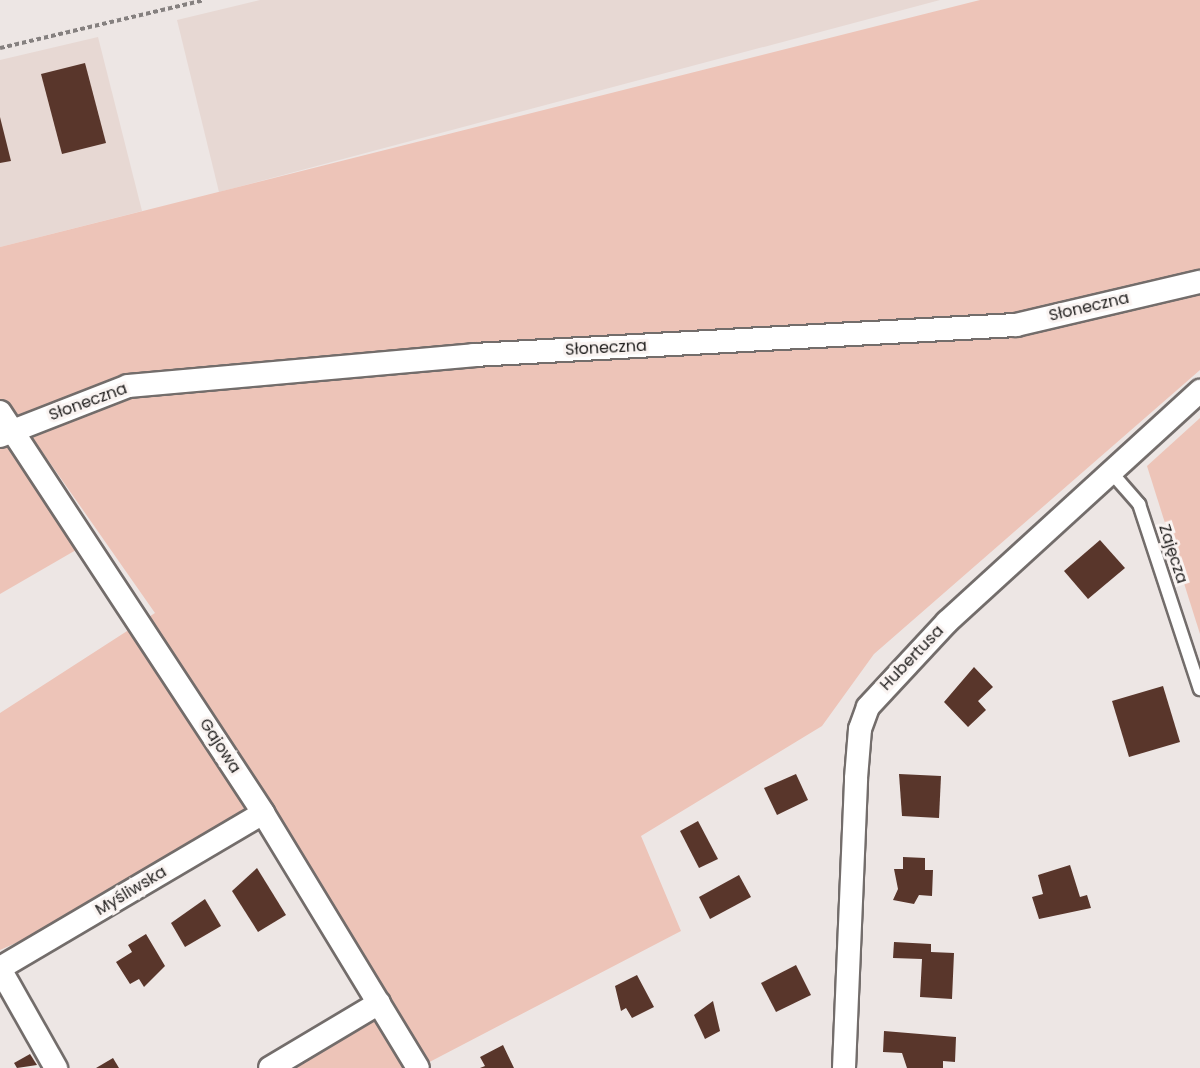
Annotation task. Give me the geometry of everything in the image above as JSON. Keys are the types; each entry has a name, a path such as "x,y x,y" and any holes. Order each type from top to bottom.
{"street":[{"name":"Słoneczna","path":"8,432 128,386 474,355 1016,325 1200,282"},
{"name":"Hubertusa","path":"844,1068 856,778 860,729 868,707 900,667 1200,391"},
{"path":"0,412 8,432"},
{"name":"Gajowa","path":"8,432 263,813 418,1068"},
{"name":"Myśliwska","path":"0,968 263,813"},
{"path":"0,968 56,1068"},
{"path":"270,1068 378,1003"}],"lane":[{"name":"Zajęcza","path":"1111,472 1139,504 1200,689"}],"path":[{"path":"0,48 204,0"}],"shaded area":[{"path":"260,0 940,0 219,192 177,20"},
{"path":"980,0 1200,0 1200,370 874,654 822,726 641,836 681,931 418,1068 270,1068 378,1003 266,805 120,897 0,950 0,713 155,613 13,410 0,415 0,247"},
{"path":"98,37 142,211 0,247 0,60"},
{"path":"1200,418 1200,634 1147,466"},
{"path":"7,442 75,541 76,550 0,594 0,444"}],"building":[{"path":"85,63 106,143 62,154 41,74"},
{"path":"0,117 11,161 0,163"},
{"path":"1100,540 1125,568 1088,599 1064,571"},
{"path":"974,667 993,687 978,701 986,710 968,727 944,702"},
{"path":"1163,686 1180,742 1129,757 1112,701"},
{"path":"796,774 808,800 777,815 764,788"},
{"path":"899,774 941,776 939,818 902,816"},
{"path":"698,821 718,859 699,868 680,831"},
{"path":"903,857 925,858 925,870 933,870 932,896 919,895 914,904 893,900 898,889 894,869 903,869"},
{"path":"1070,865 1080,897 1087,895 1091,908 1039,919 1032,897 1043,894 1038,875"},
{"path":"257,868 286,915 258,932 232,891"},
{"path":"739,875 751,897 710,919 699,897"},
{"path":"205,899 221,926 185,947 171,923"},
{"path":"146,934 165,966 144,987 139,979 130,984 116,962 132,952 128,945"},
{"path":"894,942 931,944 931,952 954,953 952,999 920,997 922,959 893,958"},
{"path":"796,965 811,995 776,1012 761,983"},
{"path":"637,975 654,1007 632,1018 626,1008 621,1011 615,986"},
{"path":"713,1001 720,1031 705,1039 694,1015"},
{"path":"884,1031 956,1037 955,1062 943,1061 943,1068 907,1068 902,1053 883,1052"},
{"path":"503,1045 514,1068 480,1068 485,1066 480,1057"},
{"path":"30,1054 37,1065 17,1068 14,1063"},
{"path":"113,1058 119,1068 96,1068"}]}
